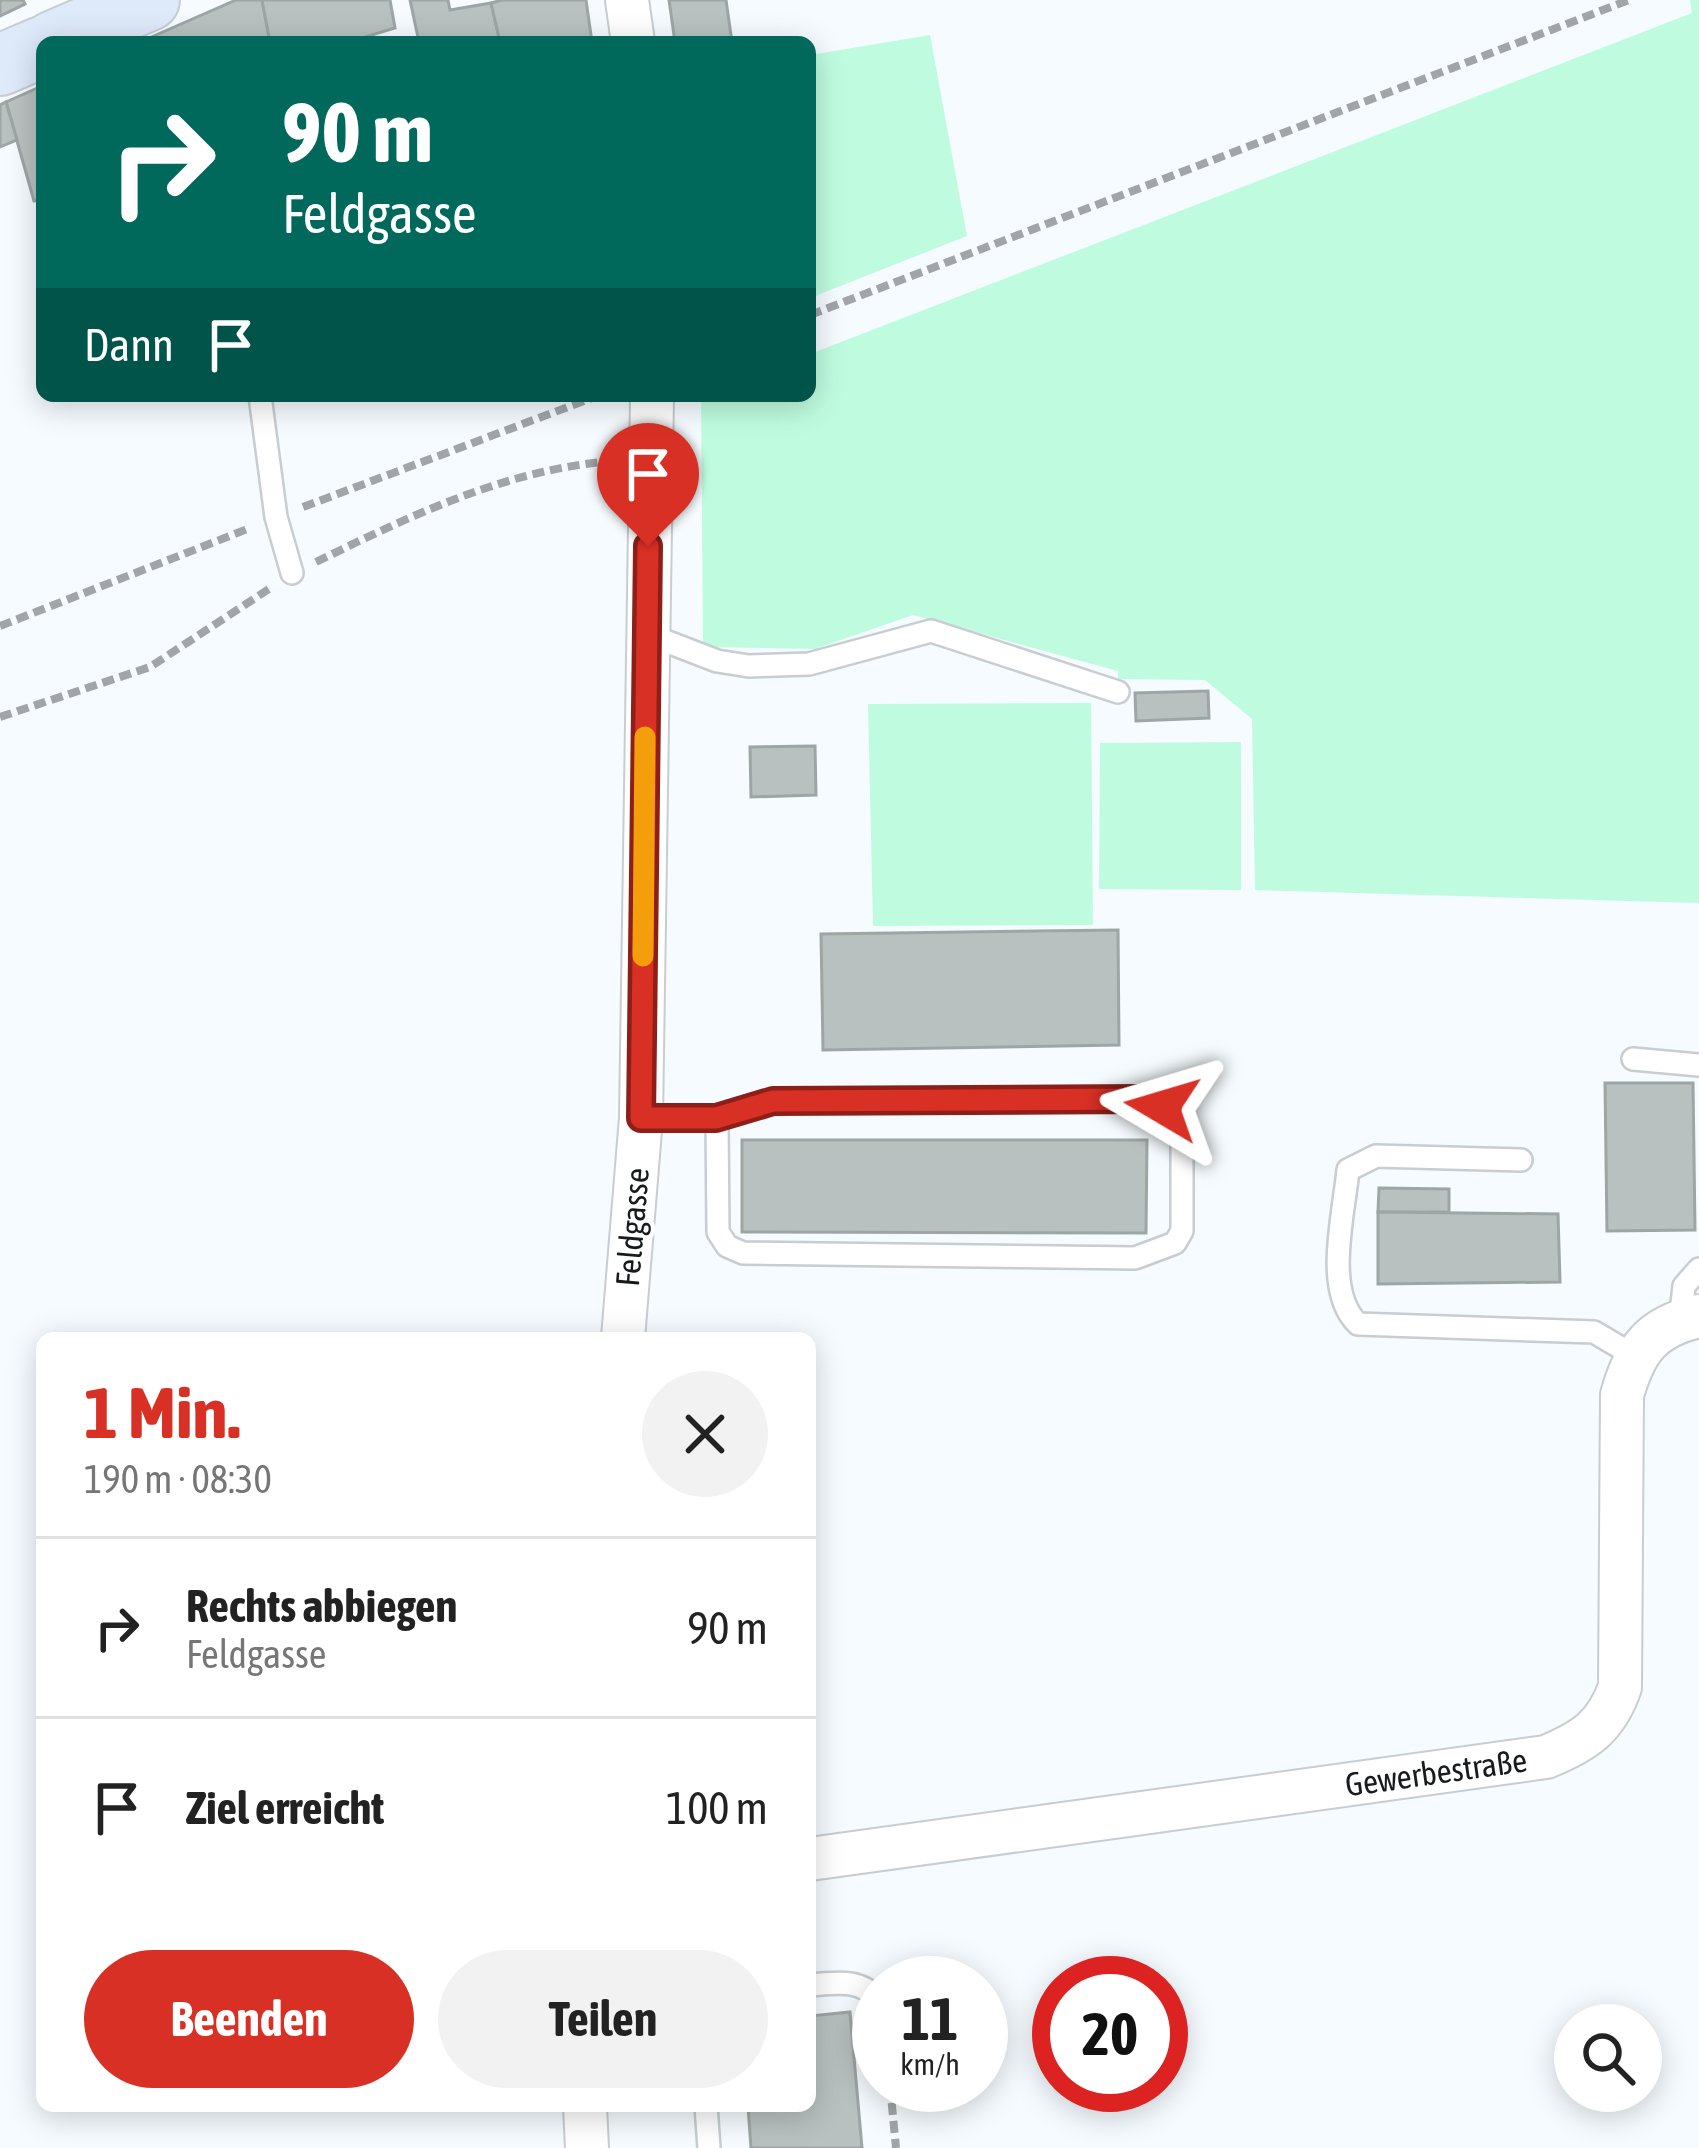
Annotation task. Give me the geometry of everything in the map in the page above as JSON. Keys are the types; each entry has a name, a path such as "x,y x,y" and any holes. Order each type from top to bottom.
{"main road":[{"path":"66,36 149,0"},
{"path":"0,65 36,49"}],"street":[{"path":"627,0 632,36"},
{"name":"Feldgasse","path":"623,1332 641,1118 652,402"},
{"path":"1634,1355 1659,1328 1690,1318"},
{"name":"Gewerbestraße","path":"816,1858 1546,1757 1582,1742 1610,1716 1620,1687 1622,1395 1634,1355"},
{"path":"585,2112 587,2148"}],"lane":[{"path":"261,402 276,518 292,573"},
{"path":"646,634 717,661 749,666 809,664 931,631 1118,692"},
{"path":"1633,1059 1699,1065"},
{"path":"641,1118 716,1118 773,1101 1144,1099 1175,1119 1182,1141 1182,1231 1158,1252 1135,1258 743,1253 727,1246 718,1232 716,1118"},
{"path":"1521,1160 1376,1156 1357,1161 1348,1170 1340,1279 1350,1317 1358,1324 1594,1332 1634,1355"},
{"path":"1690,1318 1684,1286 1699,1269"},
{"path":"816,1984 852,1984"},
{"path":"707,2112 710,2148"}],"path":[{"path":"816,313 1629,0"},
{"path":"0,626 581,402"},
{"path":"893,2112 896,2148"}],"green space":[{"path":"1690,0 1699,0 1699,903 1255,890 1252,719 1205,680 1118,679 1118,671 913,615 815,649 703,647 701,402 816,402 816,352 1692,13"},
{"path":"930,35 967,236 816,296 816,54"},
{"path":"1091,703 1093,925 873,926 868,704"},
{"path":"1241,742 1241,890 1099,889 1100,743"}],"building":[{"path":"0,0 23,0 25,4 0,16"},
{"path":"236,0 262,0 269,36 154,36"},
{"path":"262,0 390,0 395,28 369,36 269,36"},
{"path":"410,0 448,0 450,10 491,3 499,36 418,36"},
{"path":"586,0 591,36 499,36 491,3"},
{"path":"669,0 726,0 731,36 674,36"},
{"path":"36,89 36,200 34,201 6,102"},
{"path":"6,102 17,140 0,147 0,105"},
{"path":"1208,691 1209,718 1136,721 1135,693"},
{"path":"815,746 816,795 751,797 750,747"},
{"path":"1118,930 1119,1045 823,1050 821,934"},
{"path":"1605,1083 1693,1083 1695,1230 1607,1231"},
{"path":"742,1140 1147,1140 1146,1233 742,1232"},
{"path":"1379,1188 1449,1189 1449,1212 1378,1212"},
{"path":"1378,1212 1558,1214 1560,1282 1378,1284"},
{"path":"850,2012 852,2112 859,2112 862,2148 751,2148 748,2112 816,2112 816,2015"}],"slow traffic":[{"path":"643,956 645,737"}],"route":[{"path":"648,546 641,1118 716,1118 773,1101 1144,1099 1162,1107"}]}
